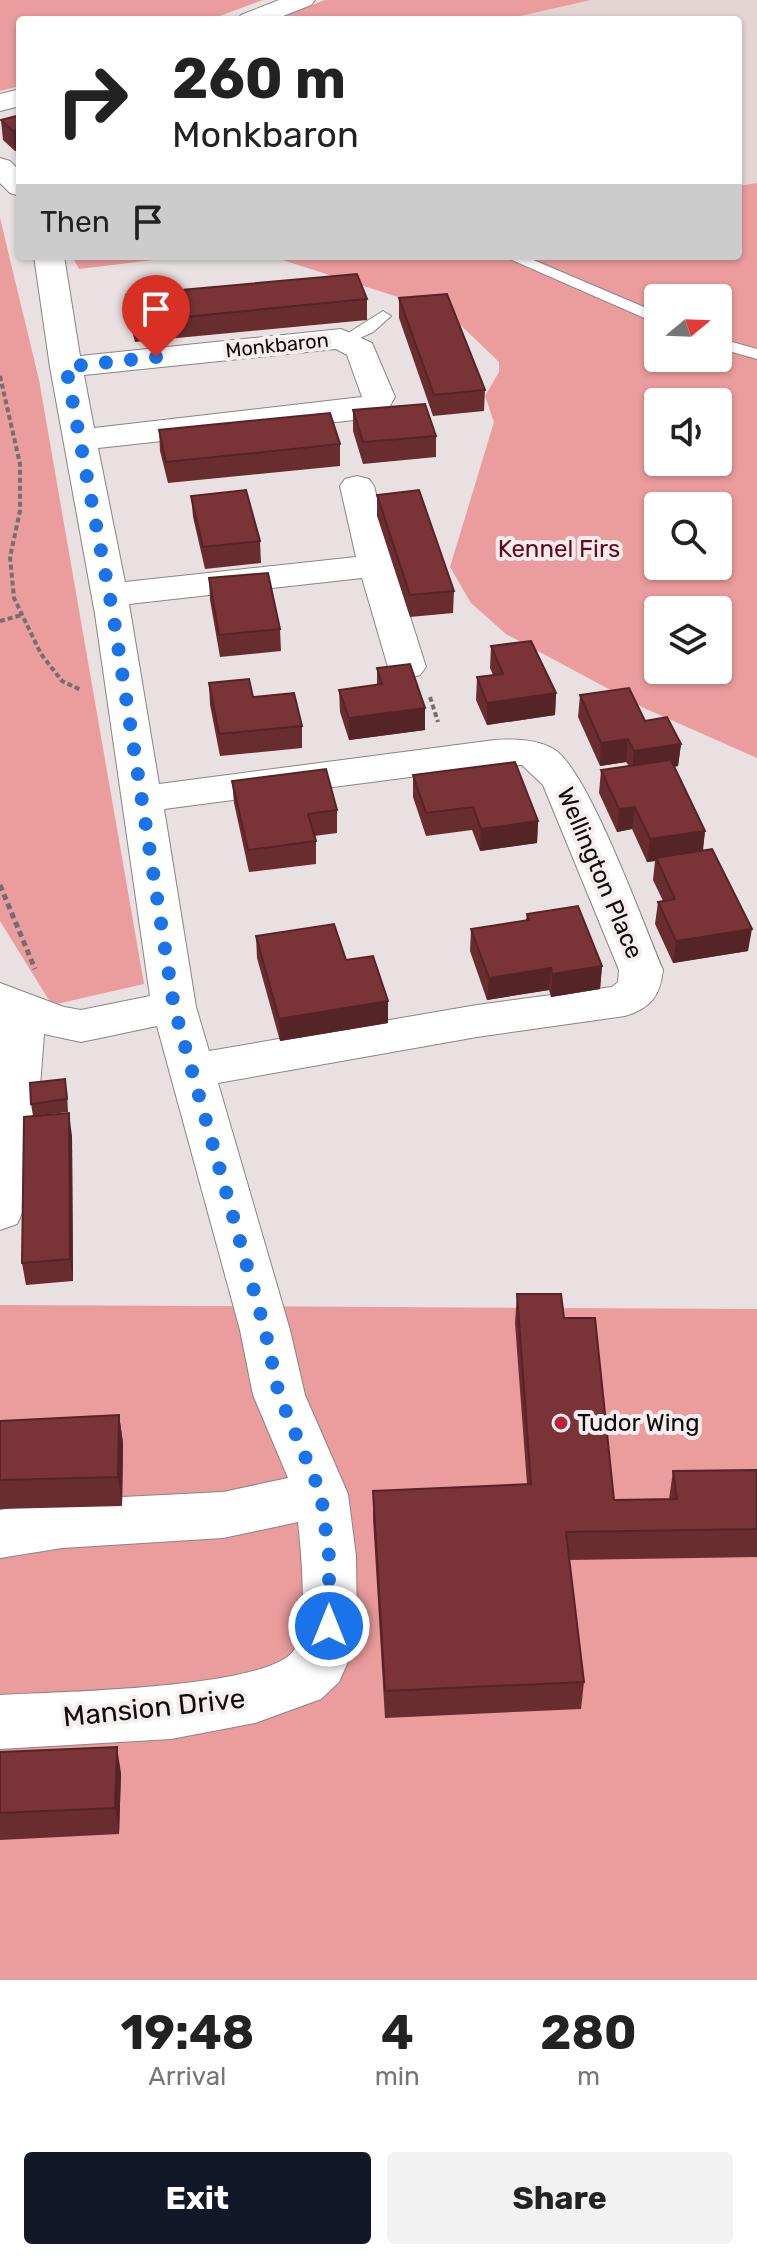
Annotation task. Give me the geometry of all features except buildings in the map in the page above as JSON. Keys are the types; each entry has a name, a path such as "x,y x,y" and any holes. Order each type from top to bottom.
{"street":[{"path":"260,16 302,0"},
{"path":"0,167 16,183"},
{"name":"Mansion Drive","path":"0,1722 171,1712 255,1697 301,1681 319,1664 329,1626 329,1556 321,1494 279,1395 265,1330 174,1007 110,595 66,367 50,260"},
{"name":"Monkbaron","path":"66,367 345,340 361,350 382,407 81,440"},
{"path":"357,486 376,566 407,667"},
{"path":"110,595 376,566"},
{"name":"Wellington Place","path":"142,799 523,751 535,754 552,767 563,784 639,963 639,989 625,1000 477,1021 191,1071"},
{"path":"0,1211 8,1192 27,1010 81,1026 174,1007"},
{"path":"0,1534 62,1524 223,1515 321,1494"}],"lane":[{"path":"520,260 644,313"},
{"name":"Monkbaron","path":"345,340 367,329 383,316"},
{"path":"732,347 757,354"}],"path":[{"path":"0,376 20,464 20,511 10,557 14,598 41,654 62,681 82,690 124,689"},
{"path":"0,621 22,615"},
{"path":"407,667 423,676 450,760"},
{"path":"0,885 27,1010"}],"shaded area":[{"path":"591,0 757,0 757,183 742,185 742,16 520,16"}],"green space":[{"path":"0,0 263,0 220,16 16,16 16,87 0,91"},
{"path":"325,0 591,0 520,16 283,16"},
{"name":"Kennel Firs","path":"757,183 757,758 644,708 506,634 471,603 450,567 494,422 485,396 499,372 499,362 448,313 282,260 742,260 742,185"},
{"path":"0,218 39,380 144,984 52,1005 0,921"},
{"path":"74,260 154,260 79,269"},
{"path":"0,1305 757,1309 757,1980 0,1980"}],"place":[{"name":"Tudor Wing","path":"561,1423"}],"route":[{"path":"156,357 66,367 113,614 174,1007 265,1330 279,1395 321,1494 329,1556 329,1626"}]}
